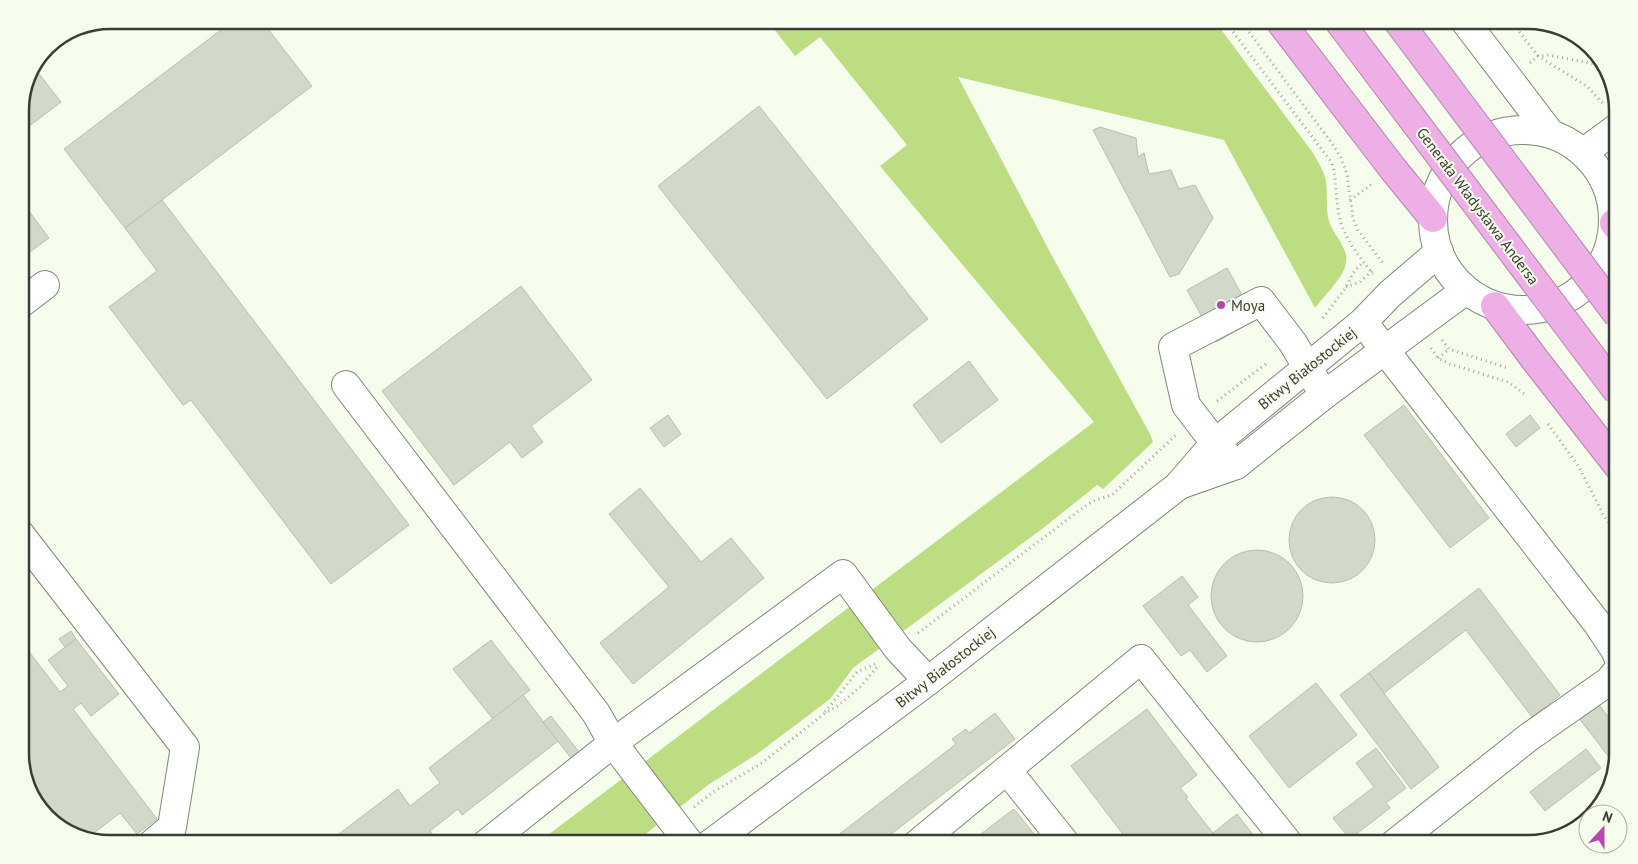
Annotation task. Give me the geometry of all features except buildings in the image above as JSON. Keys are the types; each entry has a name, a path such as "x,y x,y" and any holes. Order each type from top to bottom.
{"highway":[{"path":"1286,29 1433,218"},
{"name":"Generała Władysława Andersa","path":"1345,29 1609,380"},
{"path":"1404,29 1609,303"},
{"path":"1495,306 1536,362 1609,455"}],"street":[{"path":"1471,29 1550,133"},
{"path":"1584,152 1609,120"},
{"path":"1609,178 1584,152 1568,141 1550,133 1529,130 1508,131 1488,136 1470,147 1455,160 1443,178 1436,197 1433,218 1434,235 1439,252 1450,273 1466,290 1495,306 1519,310 1542,308 1565,300 1584,287 1599,269 1609,249"},
{"name":"Bitwy Białostockiej","path":"722,835 928,681 1178,486 1215,443 1363,322 1390,294 1439,252"},
{"path":"29,297 45,285"},
{"name":"Bitwy Białostockiej","path":"1178,486 1236,465 1324,395 1384,350 1416,329 1466,290"},
{"path":"1236,465 1215,443 1186,405 1173,347 1261,301 1293,343 1324,395"},
{"path":"1363,322 1413,384 1609,641"},
{"path":"346,386 596,713 613,743 681,834"},
{"path":"29,546 185,747 172,827 163,835"},
{"path":"497,835 613,743 843,574 890,655 928,681"},
{"path":"928,835 1141,659 1282,835"},
{"path":"1405,835 1529,737 1609,681"},
{"path":"1007,770 1059,835"}],"path":[{"path":"1231,29 1332,162 1340,223 1347,238 1363,262 1390,294"},
{"path":"1247,29 1341,158 1347,174 1353,218 1358,230 1382,263 1360,282 1346,287"},
{"path":"1517,29 1538,56 1588,87 1609,112"},
{"path":"1538,56 1550,55 1595,64"},
{"path":"824,714 857,672 890,655 1080,510 1093,501 1112,495 1195,417 1316,326 1346,287 1353,273 1363,262"},
{"path":"1416,329 1438,358 1450,364 1508,382 1528,396"},
{"path":"1438,358 1449,349"},
{"path":"1545,420 1579,467 1609,523"},
{"path":"681,834 713,792 762,763 824,714 839,705 860,688 890,655"}],"green space":[{"path":"774,29 1221,29 1319,163 1326,181 1328,219 1344,248 1346,263 1337,280 1315,308 1224,140 958,77 1153,442 1103,489 1097,485 1042,529 853,668 830,699 757,754 708,785 644,835 548,835 1094,422 880,166 907,145 820,37 795,56"}],"place":[{"name":"Moya","path":"1221,305"}]}
